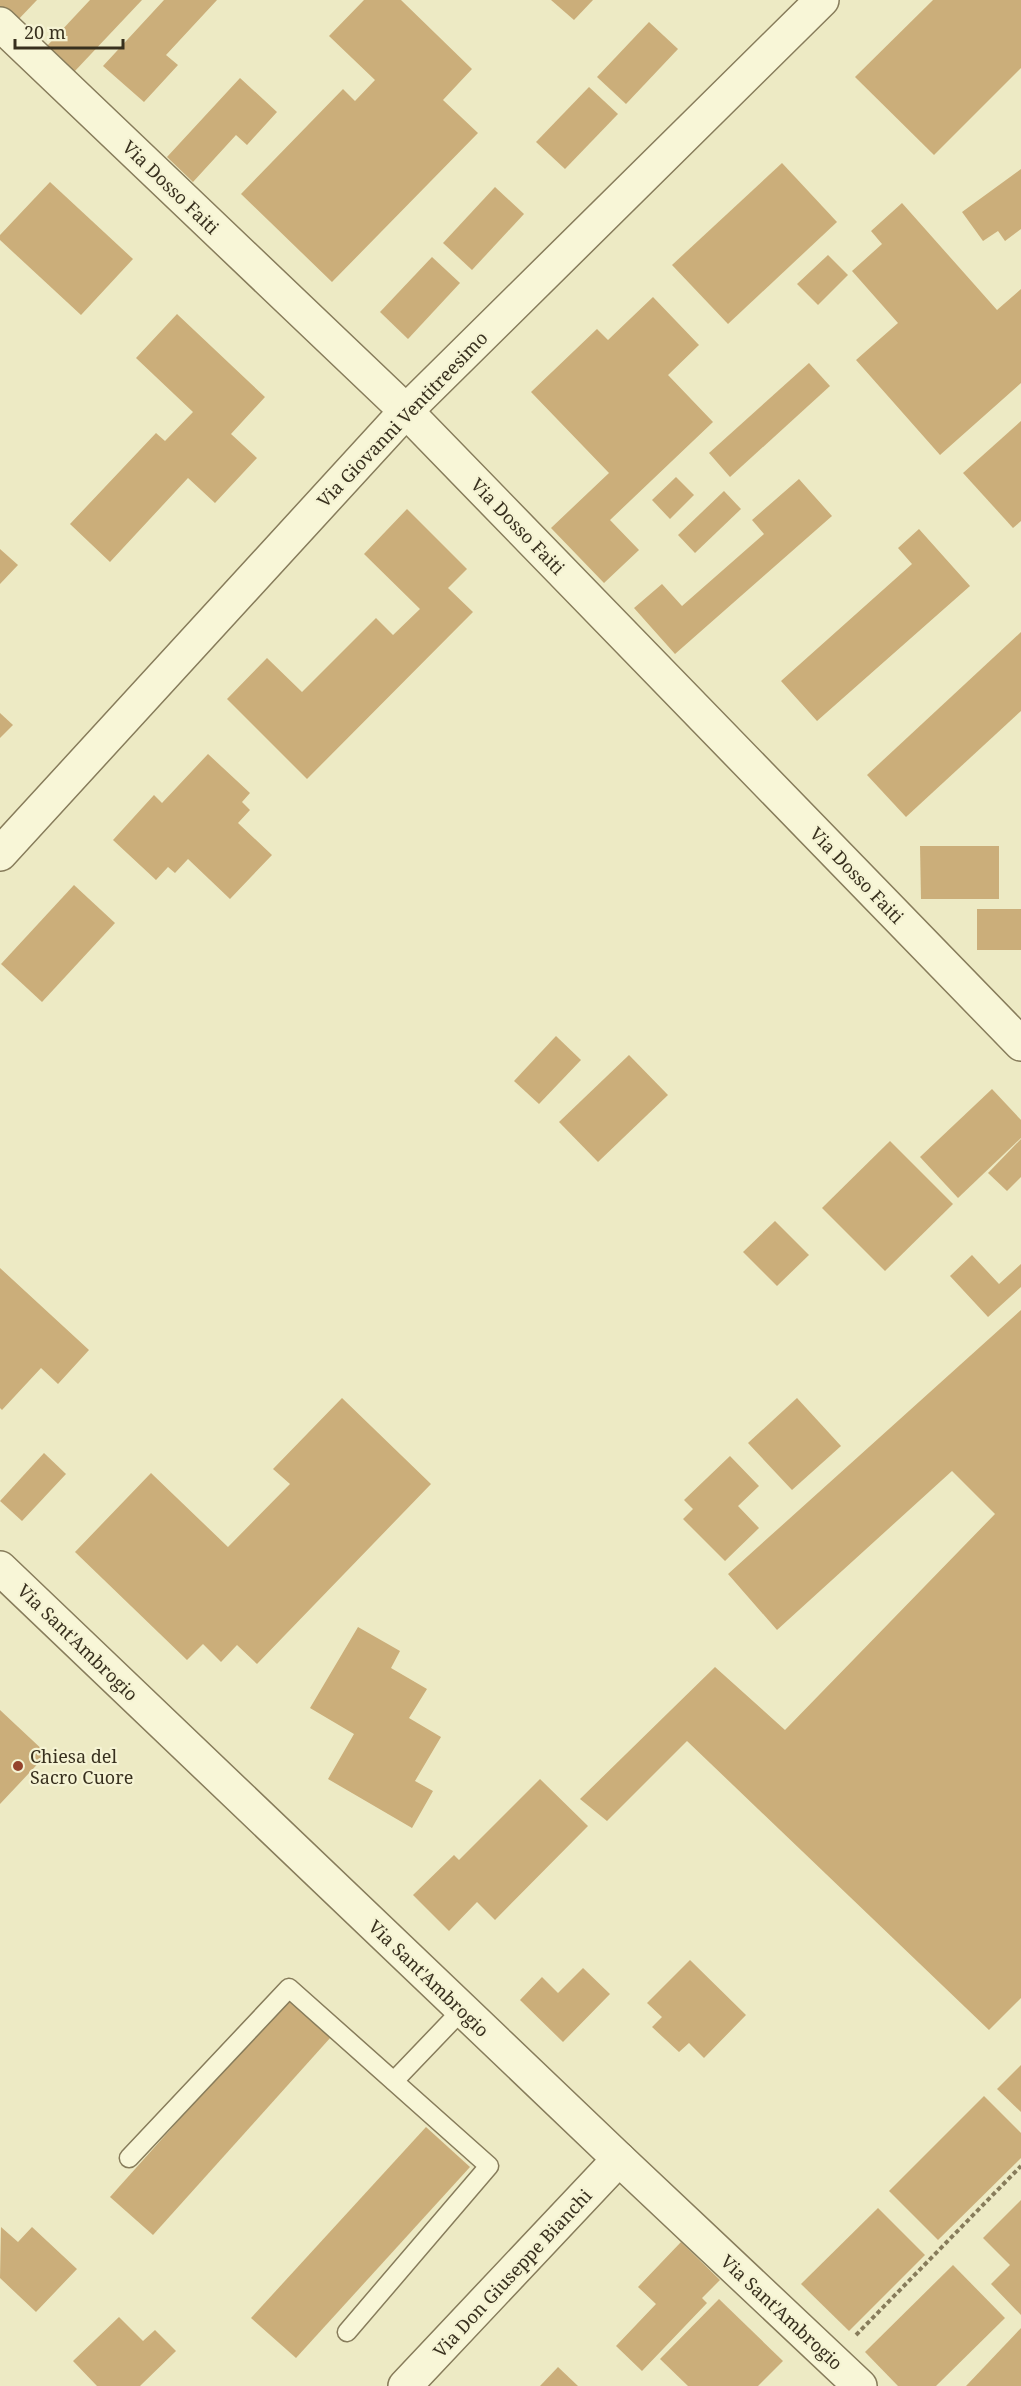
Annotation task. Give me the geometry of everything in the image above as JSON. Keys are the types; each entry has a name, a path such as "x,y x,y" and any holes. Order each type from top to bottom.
{"street":[{"name":"Via Giovanni Ventitreesimo","path":"0,854 406,411 822,0"},
{"name":"Via Dosso Faiti","path":"0,24 406,411 1021,1044"},
{"name":"Via Sant'Ambrogio","path":"0,1568 462,2010 860,2386"},
{"name":"Via Don Giuseppe Bianchi","path":"405,2386 619,2159"}],"lane":[{"path":"129,2158 289,1988 489,2166 347,2332"},
{"path":"394,2081 462,2010"}],"path":[{"path":"832,2359 1021,2166"}],"building":[{"path":"0,0 37,0 15,23 0,9"},
{"path":"90,0 142,0 74,72 46,47"},
{"path":"164,0 217,0 166,55 178,65 144,102 103,66"},
{"path":"364,0 401,0 472,69 443,100 478,133 332,282 241,194 343,89 355,101 375,80 329,36"},
{"path":"551,0 593,0 574,20"},
{"path":"933,0 1021,0 1021,68 934,155 855,77"},
{"path":"649,22 678,49 626,104 597,77"},
{"path":"240,78 277,112 247,145 236,135 193,182 167,157"},
{"path":"589,87 618,114 565,169 536,142"},
{"path":"782,163 837,222 728,324 672,265"},
{"path":"1021,169 1021,229 1005,241 998,231 983,241 962,212"},
{"path":"50,182 133,259 81,315 0,240 0,235"},
{"path":"495,187 524,214 472,270 443,243"},
{"path":"902,203 997,310 1021,289 1021,383 940,455 856,360 898,323 852,271 882,244 871,231"},
{"path":"828,255 848,275 818,305 797,284"},
{"path":"432,257 460,283 408,339 380,312"},
{"path":"653,297 699,345 668,375 713,422 610,520 639,550 604,583 551,528 609,473 531,392 597,329 608,340"},
{"path":"177,314 265,397 231,434 257,458 215,503 188,478 110,562 70,524 156,433 165,441 193,412 136,358"},
{"path":"809,363 830,386 730,477 709,453"},
{"path":"1021,421 1021,521 1013,528 963,473"},
{"path":"676,477 694,495 670,519 652,500"},
{"path":"799,479 832,516 675,654 634,608 662,584 682,606 764,534 752,520"},
{"path":"724,491 741,509 695,553 678,535"},
{"path":"407,509 467,569 448,588 473,612 307,779 227,699 267,658 302,692 376,618 393,635 420,609 364,554"},
{"path":"919,529 970,586 817,721 781,681 912,564 898,548"},
{"path":"0,549 18,565 0,584"},
{"path":"1021,632 1021,711 906,817 867,775"},
{"path":"0,713 13,725 0,738"},
{"path":"208,754 250,793 242,802 250,810 238,823 272,855 230,899 188,859 175,873 168,867 156,880 113,840 154,795 162,803"},
{"path":"920,846 999,846 999,899 921,899"},
{"path":"74,885 115,923 42,1002 1,964"},
{"path":"977,909 1021,909 1021,950 977,950"},
{"path":"556,1036 581,1060 539,1104 514,1081"},
{"path":"629,1055 668,1095 598,1162 559,1122"},
{"path":"992,1089 1021,1120 1021,1138 958,1198 920,1157"},
{"path":"1021,1139 1021,1177 1007,1191 988,1173"},
{"path":"890,1141 953,1204 885,1271 822,1208"},
{"path":"775,1221 809,1255 777,1286 743,1252"},
{"path":"972,1255 999,1284 1021,1264 1021,1287 988,1317 950,1276"},
{"path":"0,1268 89,1350 58,1384 41,1368 2,1410 0,1408"},
{"path":"1021,1310 1021,1998 989,2030 687,1741 607,1821 580,1799 715,1667 785,1730 995,1514 952,1471 777,1630 728,1574"},
{"path":"342,1398 431,1484 257,1664 237,1645 221,1662 203,1644 187,1660 75,1552 151,1473 228,1547 290,1484 273,1469"},
{"path":"797,1398 841,1446 792,1490 748,1443"},
{"path":"44,1453 66,1474 22,1521 0,1501"},
{"path":"730,1456 759,1486 738,1506 759,1528 725,1561 683,1519 693,1509 684,1500"},
{"path":"358,1627 400,1651 391,1668 427,1689 409,1718 441,1737 415,1781 433,1791 412,1828 328,1779 354,1734 310,1708"},
{"name":"Chiesa del Sacro Cuore","path":"0,1710 47,1754 0,1804"},
{"path":"540,1779 588,1826 495,1920 477,1902 449,1931 413,1895 454,1855 459,1860"},
{"path":"690,1960 746,2015 704,2058 689,2043 679,2052 652,2027 662,2017 647,2003"},
{"path":"583,1968 610,1994 563,2042 520,2000 542,1977 558,1993"},
{"path":"288,1998 331,2037 153,2235 110,2197"},
{"path":"1021,2065 1021,2112 997,2089"},
{"path":"984,2096 1021,2133 1021,2158 938,2240 889,2191"},
{"path":"426,2127 470,2167 296,2358 251,2318"},
{"path":"1021,2200 1021,2315 991,2284 1010,2265 983,2238"},
{"path":"878,2208 925,2255 849,2331 801,2284"},
{"path":"1,2227 18,2242 32,2227 77,2269 36,2312 0,2278"},
{"path":"681,2242 720,2280 702,2298 707,2303 642,2371 616,2346 656,2304 638,2287"},
{"path":"953,2265 1005,2318 936,2386 898,2386 865,2352"},
{"path":"719,2299 783,2361 758,2386 688,2386 660,2359"},
{"path":"119,2317 143,2341 155,2330 176,2351 140,2386 97,2386 73,2361"},
{"path":"1021,2328 1021,2386 966,2386"},
{"path":"558,2367 578,2386 540,2386"}],"place":[{"name":"Chiesa del Sacro Cuore","path":"18,1766"}]}
